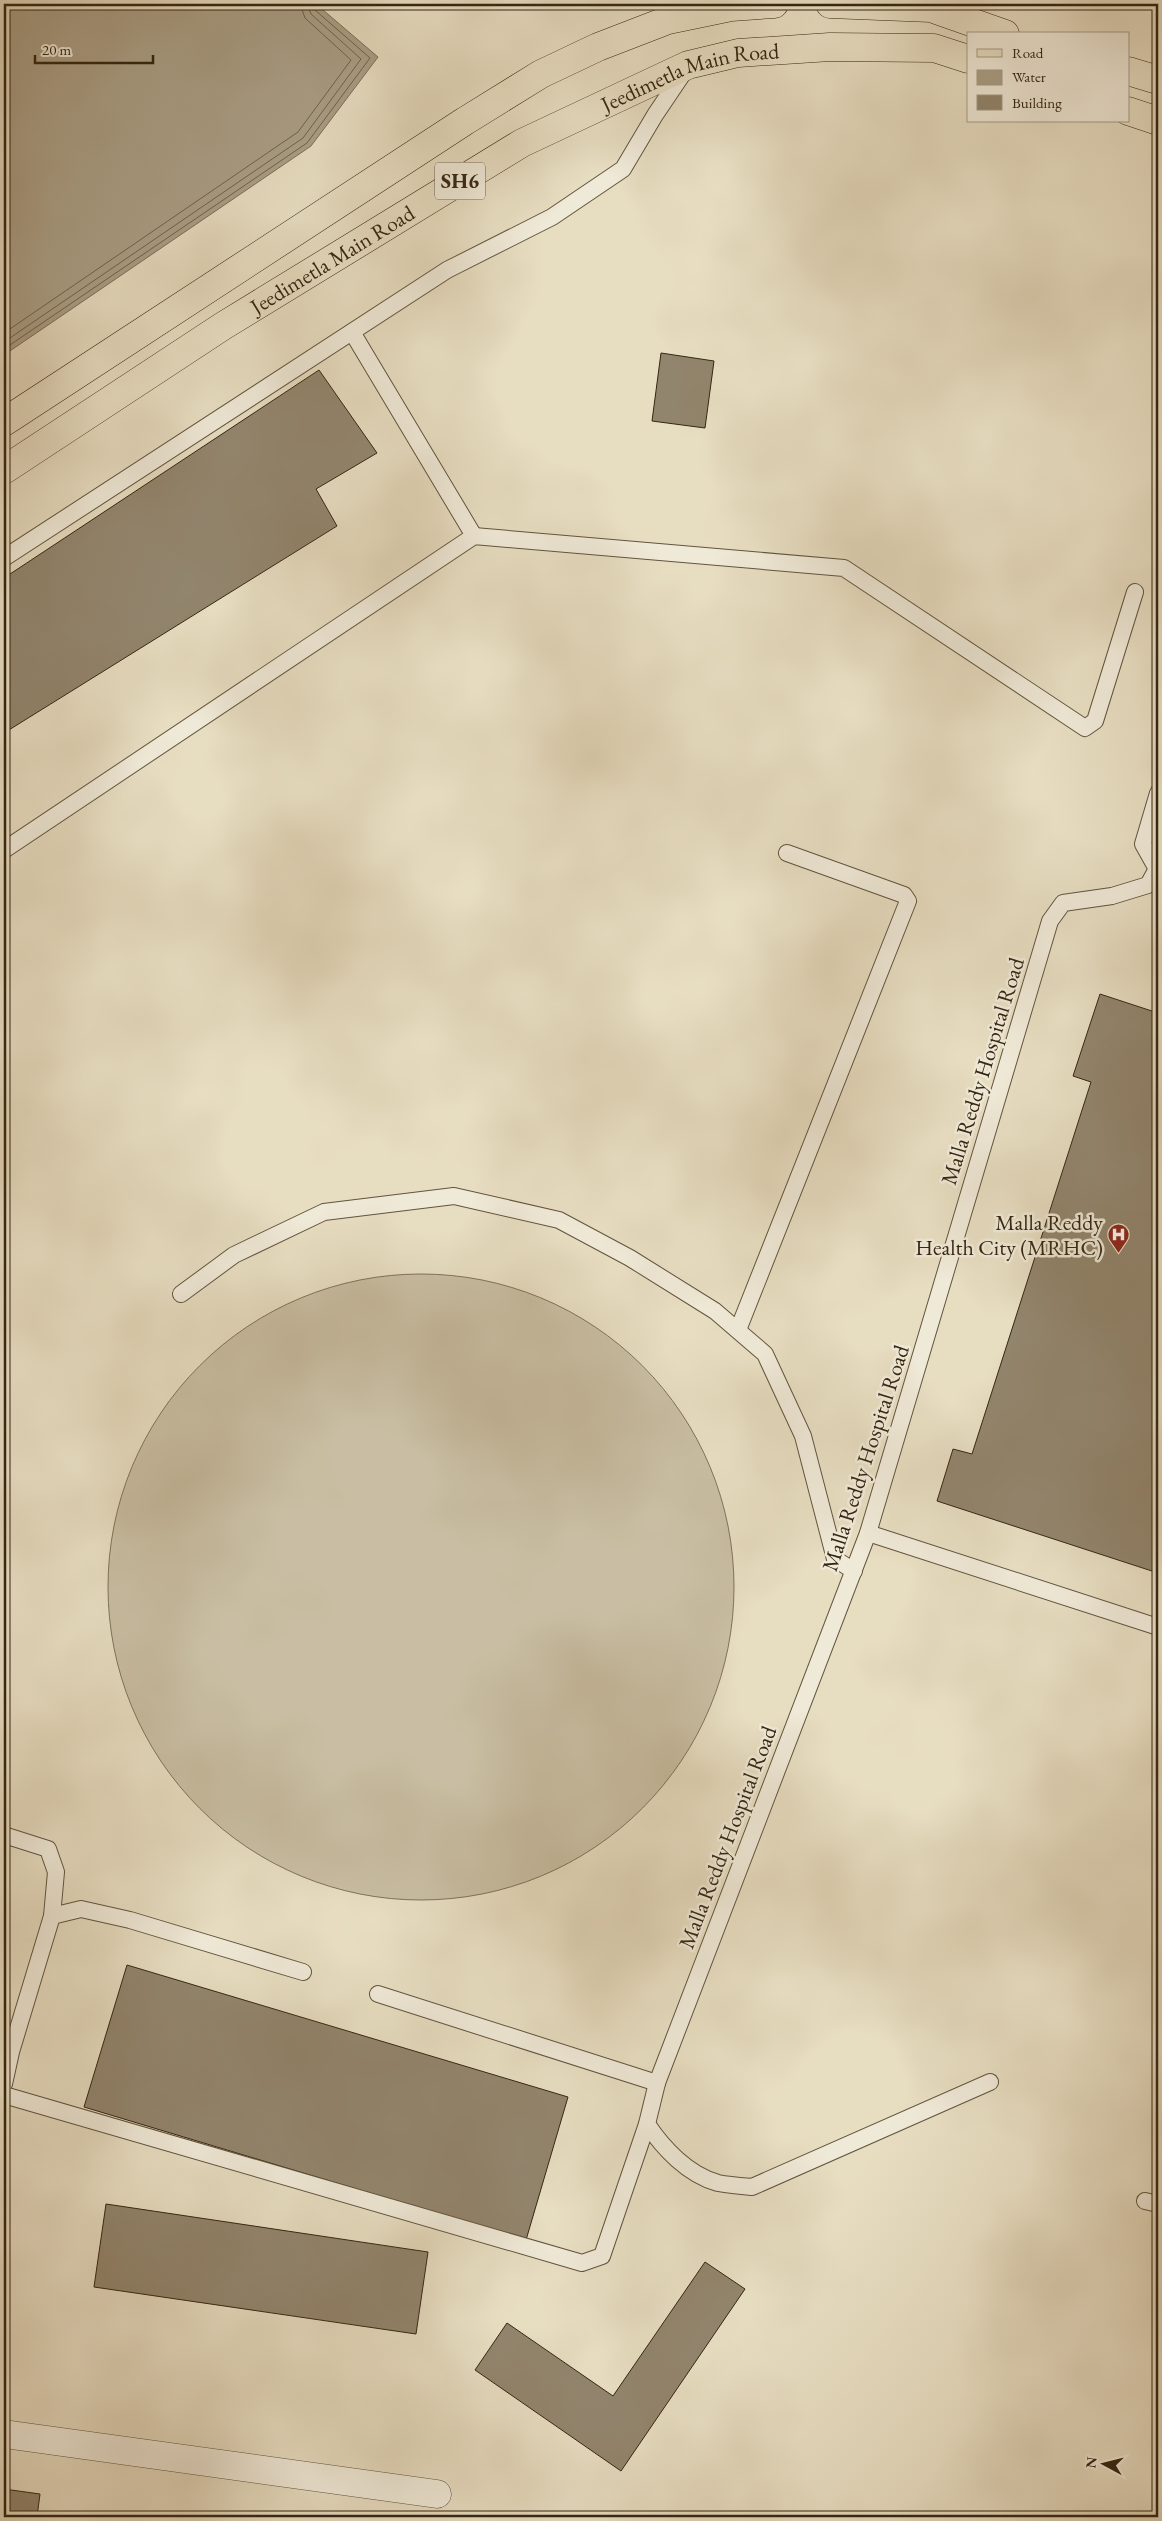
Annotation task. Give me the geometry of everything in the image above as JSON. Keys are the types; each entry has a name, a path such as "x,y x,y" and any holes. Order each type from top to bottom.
{"main road":[{"name":"Jeedimetla Main Road","path":"4,422 465,121 541,74 598,47 668,20 731,7 774,4"},
{"path":"830,4 931,6 1000,32"},
{"name":"Jeedimetla Main Road","path":"4,470 223,326 522,143 688,65 738,53 830,48 934,48 967,59"},
{"path":"1130,72 1158,80"},
{"path":"1130,112 1158,121"}],"street":[{"path":"4,2434 437,2494"}],"lane":[{"path":"4,558 447,270 552,217 623,169 688,65"},
{"path":"352,332 474,536"},
{"path":"4,850 474,536 844,568 1084,728 1095,721 1135,592"},
{"path":"1158,793 1143,844 1158,869"},
{"path":"738,1330 908,901 904,895 787,853"},
{"name":"Malla Reddy Hospital Road","path":"4,2095 582,2264 602,2256 647,2124 657,2083 868,1533 1050,921 1063,903 1131,892 1148,885 1158,869"},
{"path":"181,1294 234,1255 324,1212 454,1196 559,1220 630,1258 715,1310 765,1354 803,1436 835,1559 854,1571"},
{"path":"868,1533 1158,1627"},
{"path":"4,1835 48,1849 56,1872 52,1916 7,2051 4,2084"},
{"path":"52,1916 81,1909 130,1920 302,1972"},
{"path":"378,1994 657,2083"},
{"path":"647,2124 660,2145 694,2172 716,2182 752,2188 990,2082"}],"shaded area":[{"path":"421,1274 482,1280 541,1298 595,1327 642,1366 681,1413 710,1467 728,1526 734,1587 728,1648 710,1707 681,1761 642,1808 595,1847 541,1876 482,1894 421,1900 360,1894 301,1876 247,1847 200,1808 161,1761 132,1707 114,1648 108,1587 114,1526 132,1467 161,1413 200,1366 247,1327 301,1298 360,1280"}],"water":[{"path":"4,4 316,4 378,57 311,146 4,355"}],"building":[{"path":"661,353 714,361 705,428 652,421"},
{"path":"319,370 377,453 316,489 337,526 4,733 4,578"},
{"path":"1100,994 1158,1013 1158,1573 937,1501 953,1449 972,1454 1091,1082 1073,1076"},
{"path":"127,1965 568,2097 526,2240 84,2107"},
{"path":"106,2204 428,2252 416,2334 94,2287"},
{"path":"705,2262 745,2289 621,2471 475,2370 507,2323 613,2396"},
{"path":"4,2489 40,2494 37,2517 4,2517"}],"place":[{"name":"Malla Reddy Health City (MRHC)","path":"1119,1254"}]}
